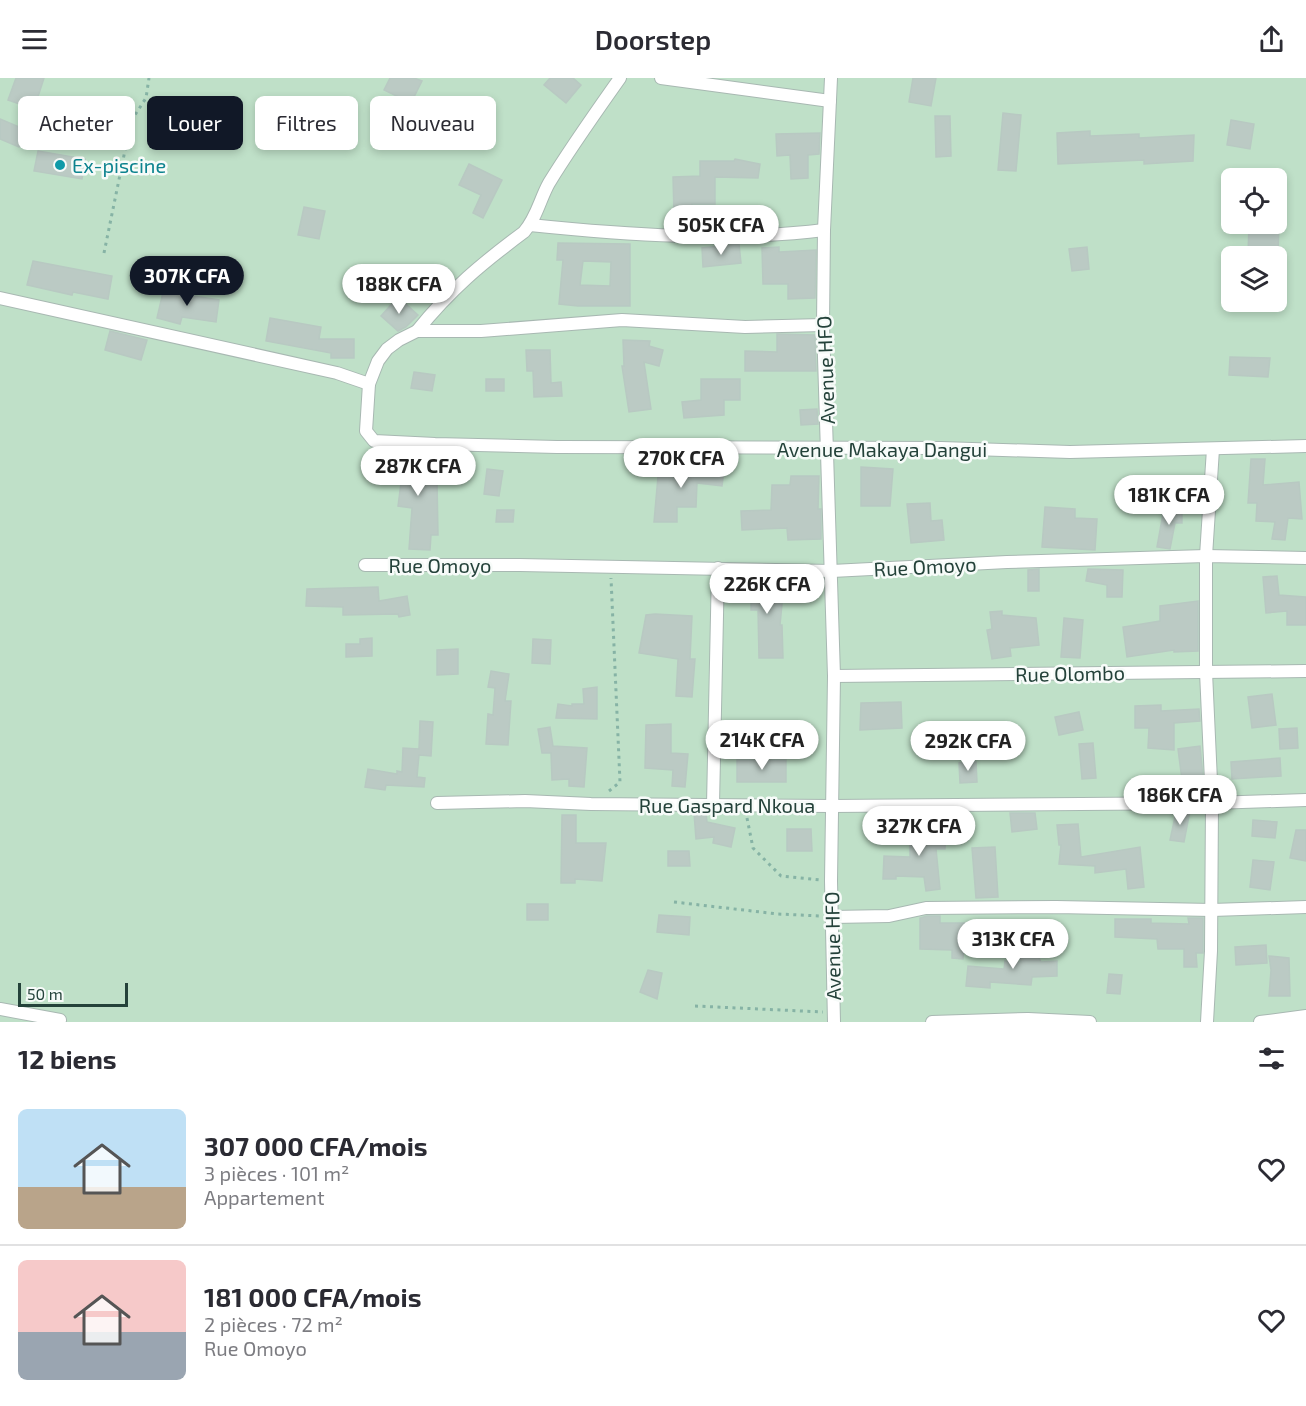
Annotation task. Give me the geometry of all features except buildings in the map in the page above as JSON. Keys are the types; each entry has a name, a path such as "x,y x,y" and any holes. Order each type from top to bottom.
{"street":[{"path":"0,298 326,371 369,384 378,361 387,349 417,331 466,277 530,225 548,186 620,78"},
{"path":"661,78 830,101"},
{"name":"Avenue HFO","path":"831,78 824,230 823,325 834,676 831,881 834,1017"},
{"path":"530,225 607,233 700,236 778,236 824,230"},
{"path":"417,331 481,331 622,320 745,327 823,325"},
{"name":"Avenue Makaya Dangui","path":"369,384 366,431 374,441 546,447 941,448 1070,452 1306,446"},
{"path":"1207,1022 1212,910 1212,803 1206,672 1206,556 1213,449"},
{"name":"Rue Omoyo","path":"365,565 520,565 832,571 1007,562 1206,556 1306,558"},
{"path":"713,804 718,568"},
{"name":"Rue Olombo","path":"834,676 1306,671"},
{"name":"Rue Gaspard Nkoua","path":"436,803 525,801 591,804 832,806 1212,803 1306,800"},
{"path":"832,917 889,916 926,908 1212,910 1306,907"},
{"path":"0,1010 60,1020"},
{"path":"1260,1022 1306,1016"},
{"path":"932,1022 1028,1019 1090,1022"}],"path":[{"path":"104,253 131,121 146,98 149,78"},
{"path":"591,804 620,782 610,567"},
{"path":"745,805 753,848 781,876 831,881"},
{"path":"674,902 778,914 832,917"},
{"path":"694,1006 834,1017"}],"green space":[{"path":"0,78 1306,78 1306,1022 0,1022"}],"place":[{"name":"Ex-piscine","path":"60,165"}]}
